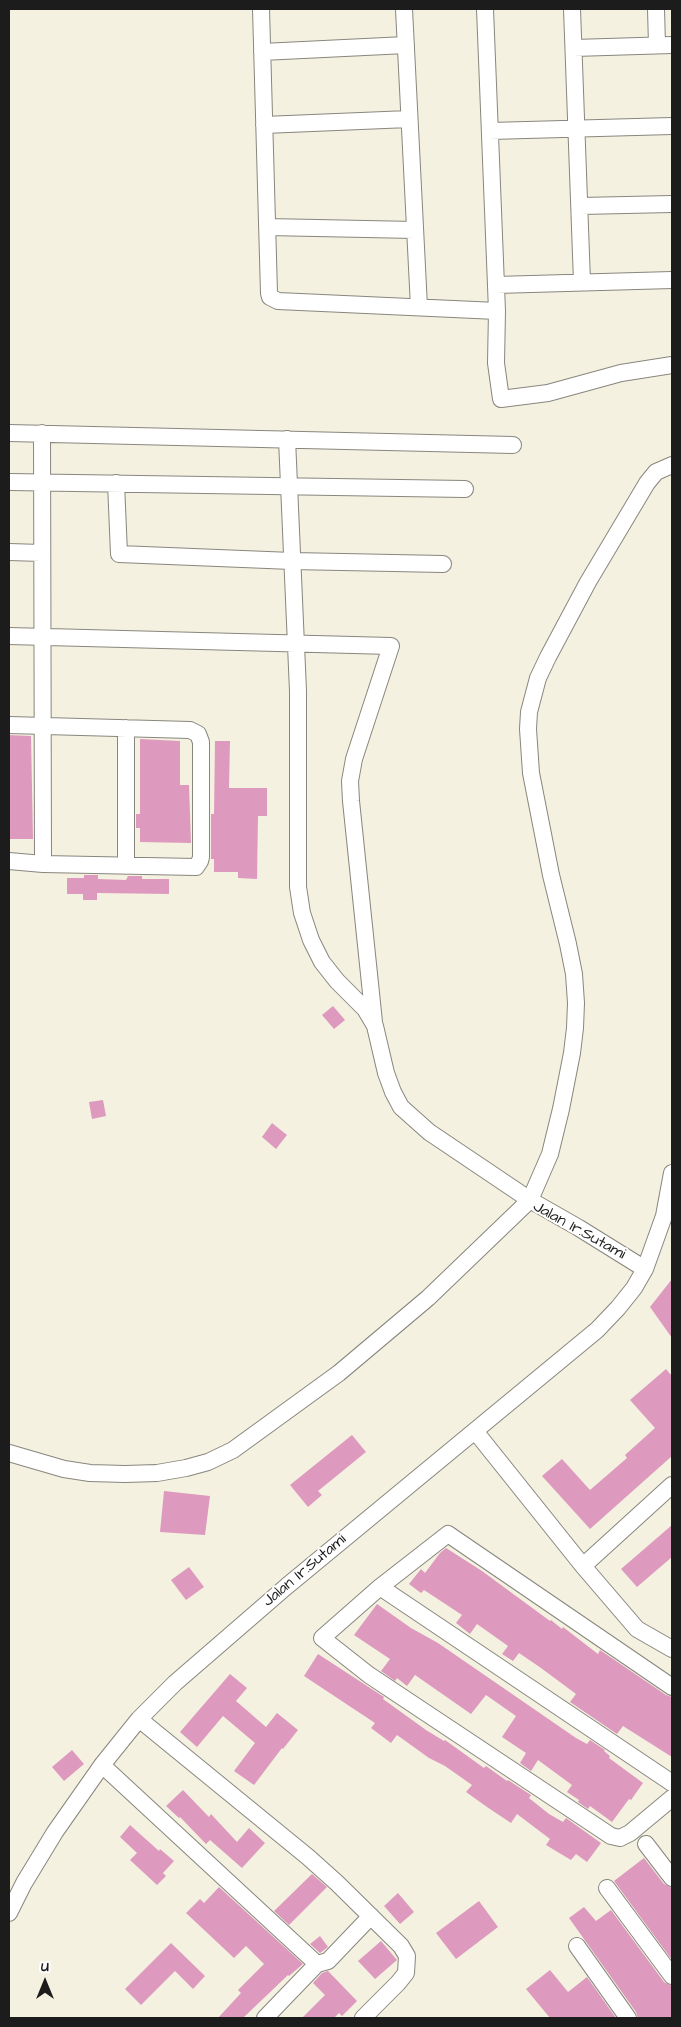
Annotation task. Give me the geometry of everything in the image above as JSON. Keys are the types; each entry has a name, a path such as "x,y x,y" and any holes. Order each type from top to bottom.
{"street":[{"path":"261,9 269,293 273,300 497,311"},
{"path":"404,9 419,307"},
{"path":"485,9 497,311 496,363 501,398 548,393 621,373 672,364"},
{"path":"572,9 578,129 582,282"},
{"path":"574,48 665,45 656,9"},
{"path":"262,52 406,45"},
{"path":"264,125 409,120"},
{"path":"490,132 672,126"},
{"path":"580,206 672,204"},
{"path":"267,227 415,230"},
{"path":"496,284 672,280"},
{"path":"9,433 513,445"},
{"path":"42,433 41,725 43,864"},
{"path":"286,439 298,691 298,887 302,913 311,940 322,962 337,981 365,1009 375,1026"},
{"path":"9,636 391,646 354,759 350,781 375,1026 386,1073 401,1107 429,1132 530,1200 550,1154 561,1108 572,1052 576,1003 574,974 551,875 531,773 528,730 529,712 538,678 588,582 647,483 656,472 672,465"},
{"path":"9,482 465,489"},
{"path":"116,483 119,554 292,561 443,564"},
{"path":"9,552 41,553"},
{"path":"9,725 195,731 200,737 201,848 199,865 194,868 43,864 9,861"},
{"path":"126,728 126,866"},
{"name":"Jalan Ir.Sutami","path":"9,1913 24,1882 55,1832 102,1765 139,1718 175,1683 286,1586 597,1330 618,1308 634,1288 645,1269 664,1216 672,1173"},
{"name":"Jalan Ir.Sutami","path":"10,1455 64,1469 125,1474 158,1473 186,1468 208,1462 233,1450 339,1373 428,1298 530,1200 645,1269"},
{"path":"475,1431 583,1566 637,1628 672,1650"},
{"path":"583,1566 672,1485"},
{"path":"672,1687 448,1534 380,1587 322,1638 369,1675 611,1836 620,1838 630,1833 672,1798"},
{"path":"380,1587 672,1783"},
{"path":"139,1718 308,1858 401,1946 407,1956 406,1972 398,1983 363,2018"},
{"path":"102,1765 317,1964"},
{"path":"646,1844 672,1878"},
{"path":"608,1888 672,1976"},
{"path":"265,2018 317,1964 328,1961 370,1916"},
{"path":"578,1946 628,2018"}],"building":[{"path":"9,735 31,736 33,839 9,839"},
{"path":"140,739 180,741 180,785 189,785 191,843 140,842 140,828 136,828 136,814 140,814"},
{"path":"215,741 230,741 229,788 267,788 267,816 258,816 257,879 238,878 238,872 214,872 214,859 211,859 211,814 214,814"},
{"path":"84,875 98,875 98,879 126,880 128,876 142,876 142,879 169,879 169,894 97,893 97,900 83,900 83,894 67,894 67,878 84,878"},
{"path":"333,1006 345,1020 334,1029 322,1015"},
{"path":"103,1100 106,1116 92,1119 89,1102"},
{"path":"272,1123 287,1135 276,1149 262,1137"},
{"path":"672,1279 672,1338 650,1307"},
{"path":"666,1369 672,1376 672,1456 590,1529 542,1476 562,1459 590,1490 627,1458 625,1455 655,1428 630,1400"},
{"path":"352,1435 366,1452 318,1491 322,1495 308,1507 290,1485"},
{"path":"164,1491 210,1496 205,1535 160,1532"},
{"path":"672,1525 672,1557 637,1587 621,1569"},
{"path":"446,1548 482,1571 550,1621 562,1629 563,1627 598,1654 600,1650 666,1695 672,1697 672,1757 623,1726 617,1734 570,1702 576,1694 541,1668 519,1653 513,1661 502,1654 508,1646 477,1624 470,1634 456,1623 462,1615 424,1590 421,1593 409,1584 421,1569 425,1573"},
{"path":"189,1567 204,1587 186,1600 171,1580"},
{"path":"377,1604 411,1628 438,1643 576,1738 587,1744 590,1740 605,1750 610,1756 609,1758 643,1783 631,1800 629,1799 612,1822 590,1806 588,1809 578,1802 579,1800 567,1792 572,1785 538,1760 531,1771 520,1763 526,1753 502,1737 516,1716 486,1695 471,1714 415,1675 407,1686 397,1678 395,1681 381,1671 390,1659 354,1635"},
{"path":"318,1654 384,1697 383,1699 426,1730 445,1740 484,1768 486,1766 531,1795 529,1798 549,1814 563,1822 566,1818 601,1843 587,1862 576,1854 571,1860 546,1845 550,1839 517,1814 511,1823 466,1792 472,1785 445,1766 429,1758 397,1735 391,1743 371,1728 375,1723 304,1676"},
{"path":"230,1674 247,1688 236,1701 266,1727 277,1713 298,1730 254,1785 234,1771 255,1743 223,1716 197,1747 180,1732"},
{"path":"72,1750 84,1764 64,1781 52,1767"},
{"path":"183,1790 209,1817 211,1814 237,1842 249,1828 265,1843 242,1868 210,1840 206,1844 180,1817 166,1806"},
{"path":"130,1825 159,1851 160,1849 174,1861 163,1873 166,1876 157,1885 130,1860 137,1853 120,1837"},
{"path":"644,1858 664,1884 672,1888 672,1960 614,1881"},
{"path":"312,1874 327,1887 289,1925 274,1911"},
{"path":"219,1887 303,1964 288,1975 243,2018 218,2018 241,1993 238,1990 264,1964 246,1946 234,1958 186,1913 200,1899 204,1903"},
{"path":"398,1893 414,1912 400,1924 384,1906"},
{"path":"479,1901 498,1927 456,1959 436,1933"},
{"path":"584,1907 596,1921 611,1910 664,1982 672,1986 672,2018 638,2018 636,2012 569,1918"},
{"path":"320,1936 328,1947 320,1953 310,1944"},
{"path":"381,1941 397,1960 375,1979 358,1961"},
{"path":"171,1943 205,1976 193,1989 175,1971 141,2005 125,1989"},
{"path":"550,1970 568,1992 587,1977 616,2018 550,2018 526,1989"},
{"path":"328,1971 357,2001 342,2016 339,2013 334,2018 302,2018 325,1995 313,1983 322,1973"}]}
